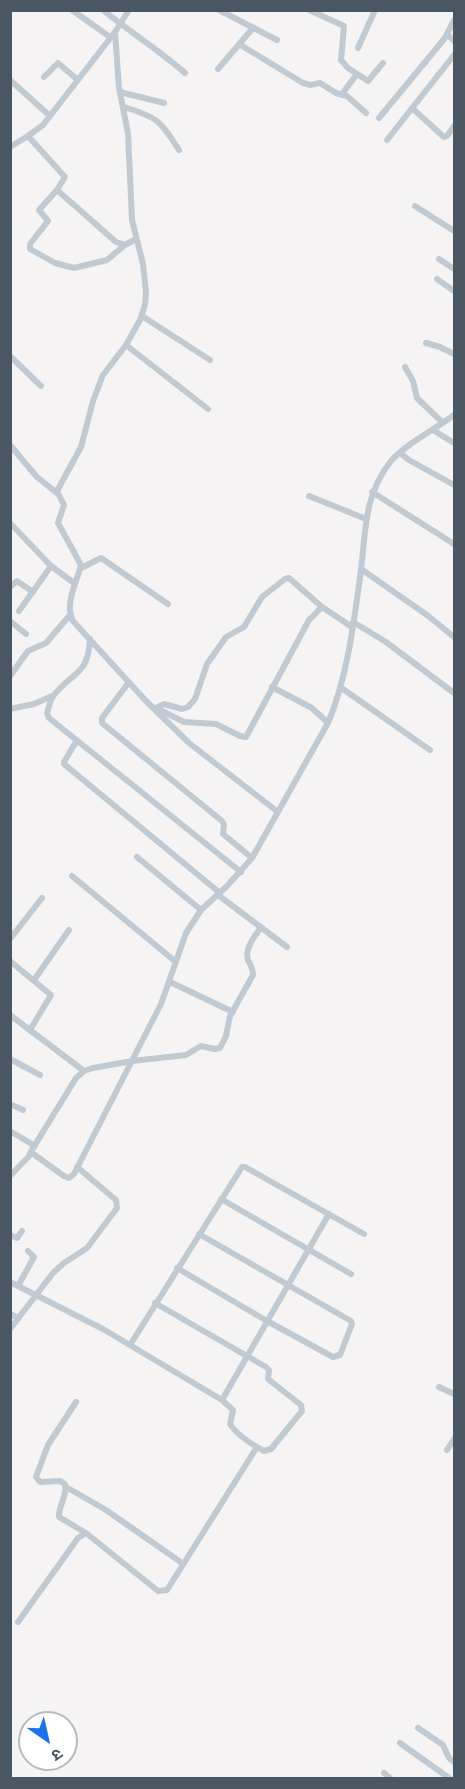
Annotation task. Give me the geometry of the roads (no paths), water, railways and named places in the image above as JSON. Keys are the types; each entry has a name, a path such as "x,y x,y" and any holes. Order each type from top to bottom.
{"street":[{"path":"72,10 113,34"},
{"path":"103,10 138,38 153,46 185,73"},
{"path":"10,147 28,136 50,116 129,10"},
{"path":"219,10 277,40"},
{"path":"309,10 344,26 341,60 343,64 369,81 383,63"},
{"path":"358,48 375,10"},
{"path":"380,118 447,34 454,20"},
{"path":"218,69 253,28"},
{"path":"57,493 81,447 103,375 126,345 142,316 146,292 143,264 132,220 128,142 113,34"},
{"path":"447,34 454,41"},
{"path":"239,44 303,83 310,85 320,83 342,94 366,113"},
{"path":"387,140 454,55"},
{"path":"44,78 58,63 78,80"},
{"path":"342,94 357,74"},
{"path":"10,80 50,116"},
{"path":"120,92 164,103"},
{"path":"124,107 155,118 178,150"},
{"path":"412,108 445,137 454,126"},
{"path":"28,136 65,177 39,210 48,220 30,244 29,248 32,251 54,262 74,268 107,260 125,244 136,239"},
{"path":"57,190 116,242 125,244"},
{"path":"415,206 454,231"},
{"path":"439,259 454,269"},
{"path":"437,279 454,291"},
{"path":"142,316 210,360"},
{"path":"426,344 440,347 454,354"},
{"path":"126,345 208,409"},
{"path":"10,356 41,386"},
{"path":"405,367 413,381 417,398 443,423"},
{"path":"30,1154 66,1177 71,1177 77,1167 161,1004 186,933 201,910 241,872 252,858 328,723 340,687 353,625 366,519 372,492 378,479 393,458 454,415"},
{"path":"433,430 454,443"},
{"path":"10,445 38,477 57,493 64,505 58,523 80,562 81,568 74,583 70,615 46,643 28,651 10,676"},
{"path":"400,453 454,485"},
{"path":"372,492 454,544"},
{"path":"309,496 366,519"},
{"path":"10,523 51,566 74,583"},
{"path":"81,568 101,558 168,604"},
{"path":"19,611 51,566"},
{"path":"361,569 427,615 454,637"},
{"path":"153,707 164,704 182,710 189,706 195,699 207,664 226,636 244,627 262,597 285,579 290,579 322,607 386,642 454,693"},
{"path":"10,587 17,581 33,592"},
{"path":"153,707 184,722 216,724 243,737 248,734 309,620 322,607"},
{"path":"70,615 129,682 189,743 278,812"},
{"path":"10,621 26,634"},
{"path":"10,709 34,704 53,696 74,678 89,655 90,639"},
{"path":"129,682 102,718 102,723 223,823 222,834 252,858"},
{"path":"272,687 312,708 328,723"},
{"path":"340,687 430,750"},
{"path":"53,696 47,716 241,872"},
{"path":"77,740 64,764 219,894 287,947"},
{"path":"137,857 201,910"},
{"path":"72,876 176,962"},
{"path":"10,939 42,898"},
{"path":"10,1176 30,1154 76,1078 84,1071 132,1061 186,1054 201,1046 220,1048 233,1012 253,975 254,971 247,958 247,951 261,927"},
{"path":"34,980 69,930"},
{"path":"10,961 51,995 30,1030"},
{"path":"170,982 233,1012"},
{"path":"10,1015 84,1071"},
{"path":"10,1059 40,1075"},
{"path":"10,1104 23,1110"},
{"path":"10,1131 35,1146"},
{"path":"130,1345 243,1166 364,1234"},
{"path":"10,1329 59,1266 89,1245 117,1208 117,1203 109,1193 77,1167"},
{"path":"221,1200 351,1274"},
{"path":"222,1400 329,1214"},
{"path":"10,1235 17,1238 22,1231"},
{"path":"177,1268 333,1357 340,1355 352,1324 351,1321 199,1234"},
{"path":"18,1286 34,1257 28,1251"},
{"path":"10,1282 130,1345 222,1400 233,1410 231,1426 257,1447 264,1451 271,1449 302,1412 303,1407 268,1379 268,1368 155,1303"},
{"path":"10,1314 19,1318"},
{"path":"439,1387 454,1394"},
{"path":"76,1402 48,1446 36,1477 40,1482 60,1481 182,1563"},
{"path":"447,1450 454,1439"},
{"path":"66,1487 59,1517 86,1533 158,1591 166,1590 257,1447"},
{"path":"18,1622 78,1538 86,1533"},
{"path":"418,1728 444,1745 448,1756 454,1762"},
{"path":"400,1743 449,1779"},
{"path":"384,1773 390,1779"}]}
